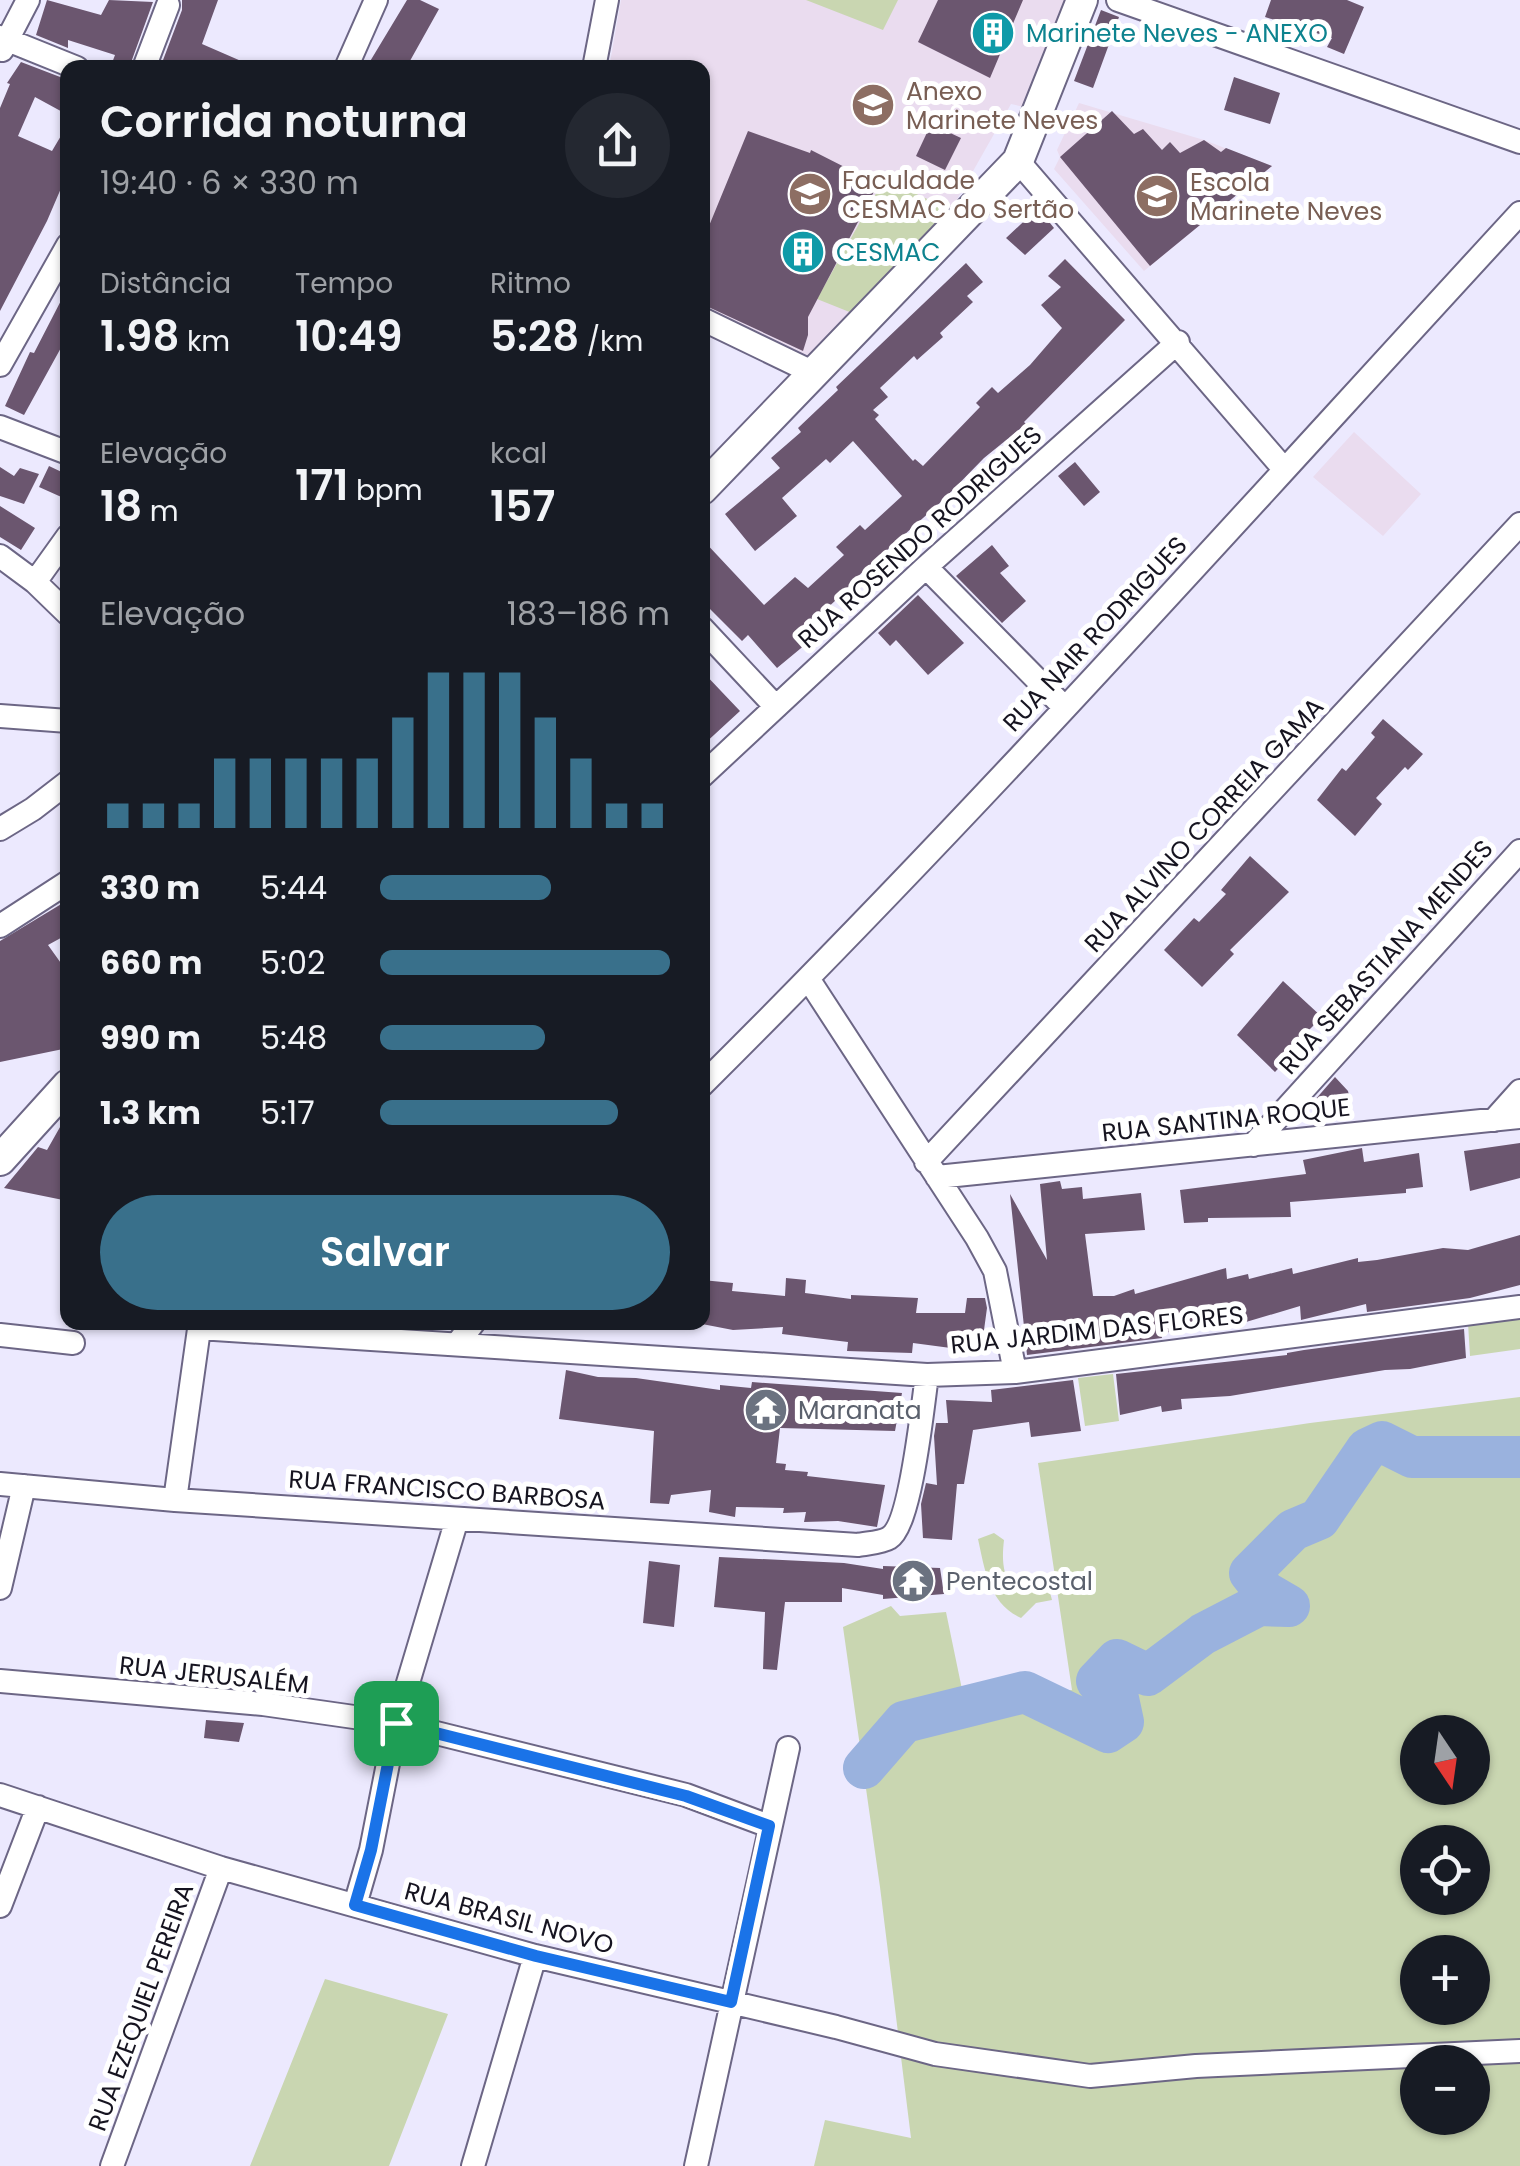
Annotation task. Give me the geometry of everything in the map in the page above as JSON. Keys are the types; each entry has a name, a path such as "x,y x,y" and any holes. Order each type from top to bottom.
{"street":[{"path":"28,0 2,43 60,62"},
{"path":"350,60 376,0"},
{"path":"596,60 607,0"},
{"path":"710,481 1018,161 1082,0"},
{"path":"1118,0 1520,142"},
{"path":"147,60 168,5"},
{"path":"1018,161 1284,469"},
{"name":"RUA NAIR RODRIGUES","path":"710,1077 809,980 1065,708 1520,214"},
{"path":"0,366 60,260"},
{"path":"710,323 816,374"},
{"name":"RUA ROSENDO RODRIGUES","path":"710,768 926,567 1178,342"},
{"path":"0,428 60,450"},
{"name":"RUA ALVINO CORREIA GAMA","path":"931,1170 1520,524"},
{"path":"36,582 60,548"},
{"path":"0,556 36,582 60,606"},
{"path":"926,567 1065,708"},
{"path":"710,636 776,706"},
{"path":"0,716 60,721"},
{"path":"0,829 60,788"},
{"name":"RUA SEBASTIANA MENDES","path":"1253,1145 1520,850"},
{"path":"0,926 60,887"},
{"path":"809,980 978,1238 994,1271 1014,1372"},
{"path":"1494,1120 1520,1091"},
{"path":"0,1160 60,1093"},
{"name":"RUA SANTINA ROQUE","path":"931,1170 1253,1145 1520,1117"},
{"name":"RUA JARDIM DAS FLORES","path":"267,1330 927,1375 1014,1372 1520,1307"},
{"path":"175,1500 198,1330"},
{"path":"457,1344 468,1330"},
{"path":"0,1335 74,1343"},
{"name":"RUA FRANCISCO BARBOSA","path":"12,1485 175,1500 858,1545 890,1538 899,1528 910,1494 927,1375"},
{"path":"0,1588 12,1485"},
{"path":"355,1905 371,1850 396,1723 457,1519"},
{"name":"RUA JERUSALÉM","path":"0,1682 263,1704 396,1723 686,1796 769,1826"},
{"path":"696,2166 788,1748"},
{"name":"RUA BRASIL NOVO","path":"0,1796 221,1868 536,1956 935,2054 1090,2076 1196,2066 1520,2051"},
{"path":"0,1906 38,1807"},
{"name":"RUA EZEQUIEL PEREIRA","path":"112,2166 221,1868"},
{"path":"473,2166 536,1956"}],"shaded area":[{"path":"621,0 1068,0 1024,107 1011,104 951,210 811,367 710,317 710,60 610,60"},
{"name":"Escola Marinete Neves","path":"1079,103 1204,140 1272,166 1144,271 1054,169 1060,157 1057,150"},
{"path":"1354,432 1421,494 1383,536 1313,477"}],"green space":[{"path":"806,0 898,0 883,30"},
{"path":"884,179 951,210 857,315 817,299"},
{"path":"1520,1316 1520,1349 1470,1356 1468,1323"},
{"path":"1113,1374 1119,1421 1085,1426 1078,1378"},
{"path":"1520,1397 1520,2166 814,2166 825,2120 911,2138 843,1627 891,1606 900,1616 946,1612 964,1699 1072,1690 1038,1463"},
{"path":"994,1533 1004,1540 1004,1565 1012,1589 1047,1581 1052,1600 1036,1603 1021,1618 1002,1604 986,1574 978,1539"},
{"path":"325,1979 448,2014 389,2166 250,2166"}],"building":[{"path":"47,0 101,15 109,0 153,2 132,60 113,60 115,55 68,40 68,48 36,35"},
{"path":"182,0 218,0 202,44 239,60 163,60 182,10"},
{"path":"407,0 420,0 439,9 410,60 371,60"},
{"path":"938,0 1023,0 990,78 918,42"},
{"path":"1271,0 1347,0 1364,7 1344,54 1327,47 1332,38 1265,17"},
{"path":"1101,10 1119,17 1093,88 1074,81"},
{"path":"21,62 60,77 60,111 35,97 18,136 52,151 60,138 60,191 0,311 0,108 10,84 7,83"},
{"path":"1234,77 1280,93 1270,124 1224,110"},
{"name":"Escola Marinete Neves","path":"1112,111 1134,134 1143,129 1162,150 1170,142 1180,153 1204,140 1221,152 1226,148 1272,166 1150,266 1060,157"},
{"path":"931,124 961,138 945,170 916,156"},
{"name":"CESMAC","path":"748,131 810,153 811,150 878,184 808,317 803,351 710,308 710,224"},
{"path":"1038,208 1054,228 1025,255 1006,238"},
{"path":"1065,259 1125,320 1026,424 856,578 825,610 835,620 777,668 748,635 742,641 710,609 710,548 764,605 795,577 808,588 844,555 836,547 860,525 865,530 902,496 853,441 782,498 797,516 755,551 725,514 780,468 771,458 801,432 798,428 838,390 836,387 966,263 983,282 967,296 973,302 940,333 943,337 917,360 914,356 880,388 888,397 873,410 879,415 875,419 913,461 923,466 980,407 976,403 992,387 998,393 1030,365 1062,328 1041,305 1061,287 1048,276"},
{"path":"60,303 60,350 24,415 5,406 30,352 34,353"},
{"path":"1075,462 1100,492 1084,506 1058,476"},
{"path":"49,466 60,471 60,496 39,487"},
{"path":"0,467 14,476 20,468 39,474 24,504 0,496"},
{"path":"0,506 35,528 21,550 0,537"},
{"path":"992,545 1009,566 1000,573 1026,601 1002,623 956,576"},
{"path":"918,595 964,643 928,675 896,640 890,646 878,633"},
{"path":"710,679 740,711 710,739"},
{"path":"1383,719 1423,754 1376,798 1382,804 1355,836 1317,800 1342,768 1346,771 1375,737 1371,733"},
{"path":"1250,856 1289,892 1230,950 1234,954 1202,987 1164,950 1194,918 1199,922 1226,894 1221,890"},
{"path":"60,905 60,938 48,945 60,962 60,1050 0,1062 0,941"},
{"path":"1283,981 1322,1017 1275,1072 1237,1035"},
{"path":"1335,1077 1348,1091 1351,1104 1322,1114 1314,1101"},
{"path":"60,1127 60,1199 4,1188 38,1147 47,1150"},
{"path":"1520,1143 1520,1178 1470,1191 1464,1151"},
{"path":"1362,1148 1364,1162 1419,1153 1423,1187 1406,1189 1406,1193 1290,1202 1291,1217 1208,1218 1208,1222 1184,1223 1180,1190 1306,1174 1303,1160"},
{"path":"1060,1181 1062,1189 1082,1187 1083,1199 1141,1193 1145,1230 1085,1234 1093,1296 1114,1296 1134,1289 1135,1294 1226,1268 1227,1279 1248,1274 1249,1279 1292,1268 1293,1274 1358,1258 1358,1262 1443,1248 1468,1250 1520,1235 1520,1285 1470,1298 1367,1312 1366,1304 1301,1320 1300,1306 1219,1330 1218,1320 1161,1334 1162,1338 1027,1355 1010,1194 1047,1260 1040,1184"},
{"path":"786,1278 806,1280 805,1293 851,1299 851,1295 918,1298 916,1313 965,1313 967,1298 985,1298 981,1352 913,1343 912,1353 847,1351 848,1342 782,1334 783,1327 733,1330 710,1326 710,1281 733,1283 732,1291 785,1296"},
{"path":"1464,1329 1466,1358 1230,1396 1181,1399 1182,1409 1162,1412 1161,1406 1120,1415 1116,1374 1287,1355"},
{"path":"566,1370 720,1390 720,1385 751,1388 752,1382 902,1393 895,1431 780,1428 776,1463 786,1464 785,1470 885,1485 877,1527 838,1521 804,1522 806,1512 783,1513 784,1508 736,1507 735,1517 709,1512 711,1490 671,1495 669,1504 650,1503 654,1431 559,1419"},
{"path":"1073,1380 1081,1431 1031,1437 1029,1422 973,1430 964,1484 957,1484 952,1540 923,1538 921,1504 926,1483 937,1485 934,1436 936,1423 948,1423 946,1400 992,1402 991,1390"},
{"path":"719,1557 844,1563 883,1569 940,1568 944,1594 883,1599 883,1595 842,1588 842,1602 785,1602 777,1670 763,1669 765,1612 714,1607"},
{"path":"649,1561 680,1565 674,1627 643,1623"},
{"path":"206,1720 244,1723 239,1742 204,1738"}],"waterway":[{"path":"864,1768 904,1722 1025,1692 1108,1732 1123,1722 1117,1694 1097,1681 1117,1660 1148,1675 1203,1634 1259,1605 1289,1606 1265,1592 1250,1573 1293,1530 1319,1519 1367,1449 1382,1442 1412,1457 1520,1457"}],"place":[{"name":"Marinete Neves - ANEXO","path":"993,33"},
{"name":"Anexo Marinete Neves","path":"873,105"},
{"name":"Faculdade CESMAC do Sertão","path":"810,194"},
{"name":"Escola Marinete Neves","path":"1157,196"},
{"name":"CESMAC","path":"803,252"},
{"name":"Maranata","path":"766,1410"},
{"name":"Pentecostal","path":"913,1581"}],"route":[{"path":"396,1723 686,1796 769,1826 731,2002 536,1956 355,1905 371,1850 396,1723"}]}
